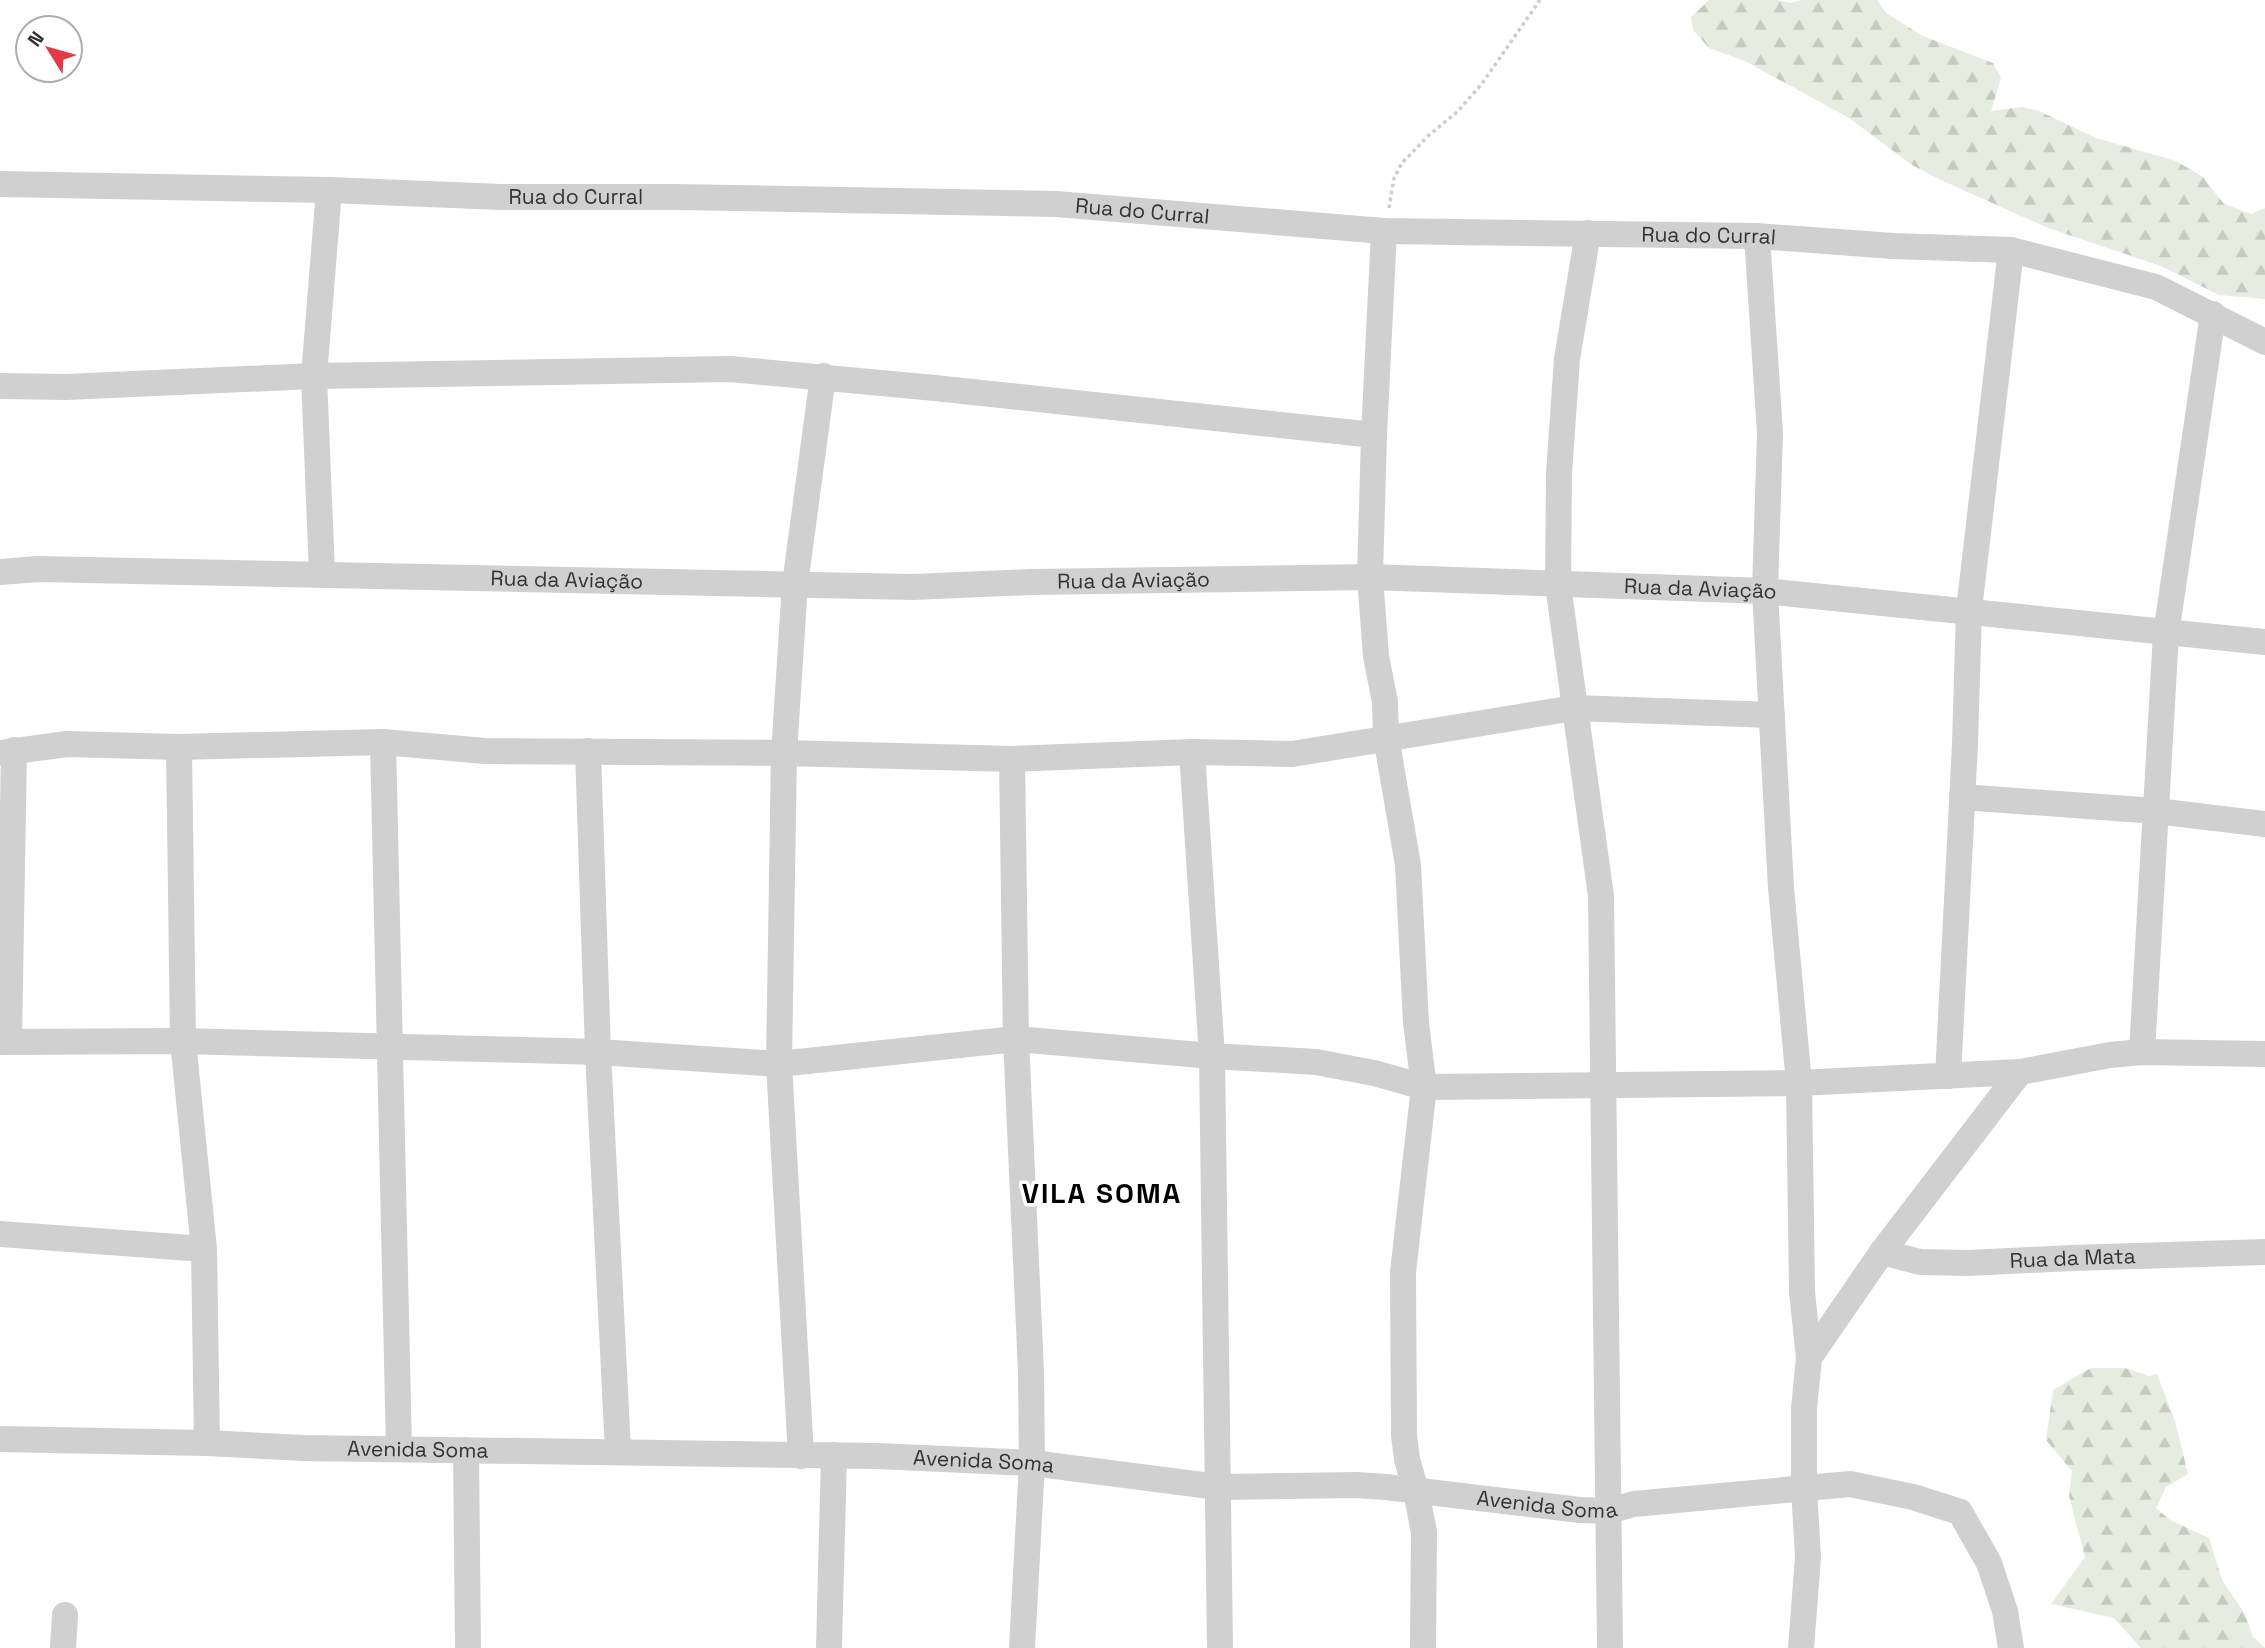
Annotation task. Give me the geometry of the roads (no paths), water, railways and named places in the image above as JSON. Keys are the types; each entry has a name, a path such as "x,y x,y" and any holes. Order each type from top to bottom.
{"street":[{"name":"Rua do Curral","path":"0,184 330,190 501,197 676,197 1056,204 1384,231 1757,236 1894,246 2011,250 2156,287 2265,342"},
{"path":"321,574 314,376 330,190"},
{"path":"1384,231 1370,577 1376,656 1385,702 1386,737 1408,865 1416,1023 1424,1087 1403,1272 1404,1435 1424,1532 1423,1648"},
{"path":"1588,233 1567,359 1559,474 1558,585 1601,897 1610,1648"},
{"path":"1757,236 1770,433 1765,591 1781,888 1799,1083 1802,1292 1809,1358 1804,1408 1804,1489 1808,1557 1801,1648"},
{"path":"1948,1076 1969,610 2011,250"},
{"path":"2142,1052 2166,634 2213,314"},
{"path":"0,386 66,387 314,376 730,369 823,376 1374,435"},
{"path":"801,1456 779,1065 784,753 795,584 823,376"},
{"name":"Rua da Aviação","path":"0,572 38,569 913,587 1032,582 1370,577 1765,591 2265,642"},
{"path":"1772,715 1574,708 1292,754 1192,752 1012,758 485,751 383,742 179,747 67,744 7,751 5,1042 183,1041 598,1052 779,1065 1016,1038 1212,1056 1316,1062 1374,1073 1424,1087 1799,1083 2020,1072 2110,1055 2142,1052 2265,1054"},
{"path":"383,742 399,1449"},
{"path":"179,747 183,1041 204,1249 207,1443"},
{"path":"588,751 598,1052 618,1451"},
{"path":"1192,752 1212,1056 1220,1648"},
{"path":"1012,758 1016,1038 1031,1372 1032,1463 1022,1648"},
{"path":"1962,797 2156,811 2265,824"},
{"path":"1809,1358 1882,1252 2020,1072"},
{"path":"0,1234 204,1249"},
{"name":"Rua da Mata","path":"1882,1252 1920,1262 1968,1263 2265,1252"},
{"name":"Avenida Soma","path":"0,1439 399,1449 834,1455 1032,1463 1218,1487 1356,1485 1608,1511 1634,1504 1850,1484 1913,1497 1960,1512 1989,1563 2005,1611 2011,1648"},
{"path":"466,1450 468,1648"},
{"path":"829,1648 834,1455"},
{"path":"64,1648 65,1615"}],"district":[{"name":"VILA SOMA","path":"1102,1193"}]}
